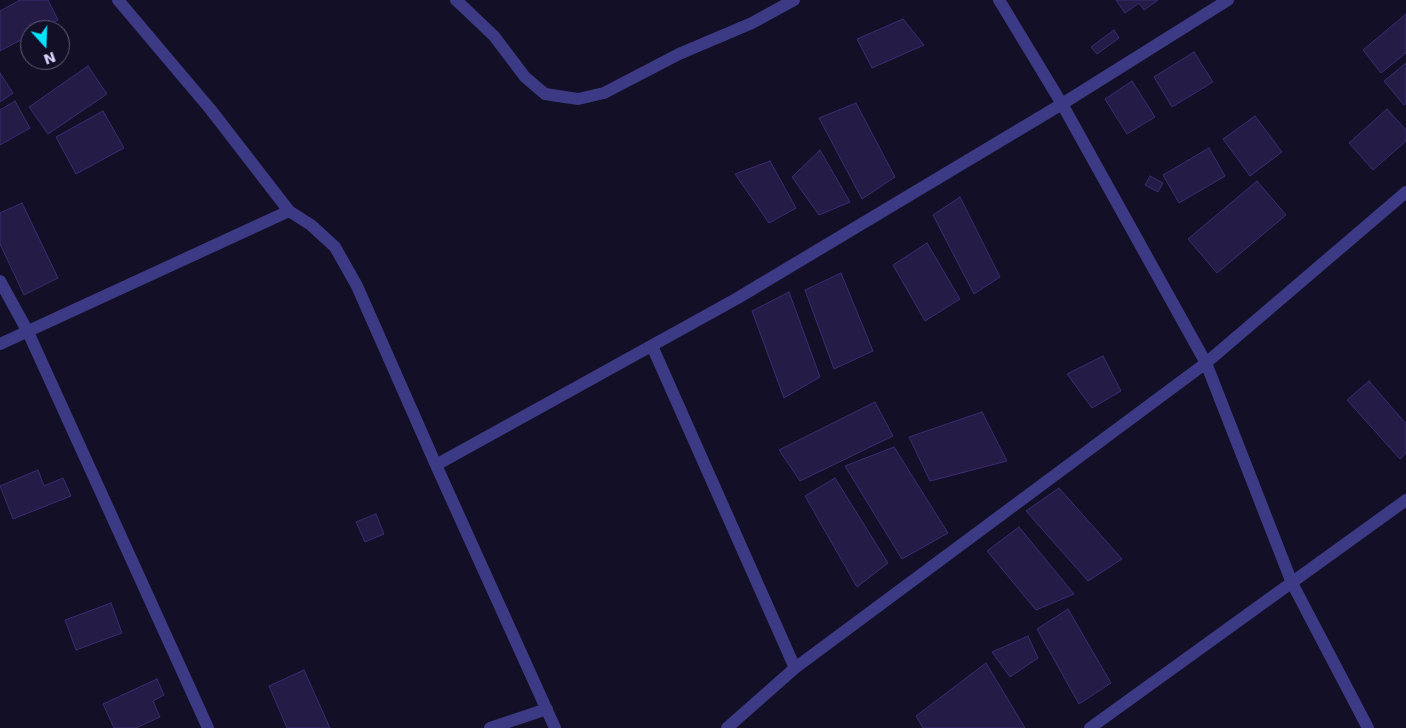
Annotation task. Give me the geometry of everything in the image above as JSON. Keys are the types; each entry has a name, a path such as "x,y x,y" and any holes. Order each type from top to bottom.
{"street":[{"path":"118,0 211,110 289,211 311,225 336,247 357,286 555,728"},
{"path":"456,0 494,36 524,78 545,94 578,99 604,93 679,54 752,23 794,0"},
{"path":"999,0 1062,104 1206,363 1292,583 1368,728"},
{"path":"436,465 736,300 1062,104 1228,0"},
{"path":"727,728 796,668 1206,363 1406,192"},
{"path":"0,344 289,211"},
{"path":"0,281 28,332 208,728"},
{"path":"652,346 796,668"},
{"path":"1090,728 1406,500"},
{"path":"490,728 547,709"}],"building":[{"path":"20,0 48,0 58,20 20,20 20,40 0,51 0,11"},
{"path":"1116,0 1158,0 1144,10 1139,3 1125,13"},
{"path":"1406,14 1406,53 1381,73 1363,50"},
{"path":"903,19 924,45 872,68 857,39"},
{"path":"1114,30 1119,38 1097,54 1091,47"},
{"path":"1194,52 1213,82 1172,107 1154,77"},
{"path":"1406,63 1406,103 1404,105 1384,81"},
{"path":"88,66 107,94 48,134 29,107"},
{"path":"0,73 13,93 0,102"},
{"path":"1132,81 1155,117 1127,134 1105,99"},
{"path":"15,101 30,128 0,145 0,110"},
{"path":"856,103 895,177 862,199 819,118"},
{"path":"1387,109 1406,130 1406,141 1373,170 1349,143"},
{"path":"103,111 124,148 76,174 56,137"},
{"path":"1255,116 1282,152 1250,176 1223,139"},
{"path":"1209,148 1225,176 1179,203 1163,175"},
{"path":"820,150 850,202 819,215 792,177"},
{"path":"770,161 796,208 769,223 735,174"},
{"path":"1150,176 1163,183 1158,192 1145,185"},
{"path":"1257,181 1286,215 1217,273 1188,239"},
{"path":"960,197 1000,277 974,294 933,215"},
{"path":"22,203 58,278 24,295 0,244 0,213"},
{"path":"927,243 960,299 925,321 893,265"},
{"path":"841,273 873,351 834,369 805,290"},
{"path":"789,292 820,377 784,398 752,311"},
{"path":"1103,356 1121,391 1092,408 1067,374"},
{"path":"1369,381 1406,424 1406,453 1400,459 1347,400"},
{"path":"875,402 893,436 800,481 779,450"},
{"path":"982,412 1007,461 930,481 909,437"},
{"path":"894,447 948,533 902,559 845,466"},
{"path":"38,470 44,486 63,478 71,496 13,519 0,486"},
{"path":"835,478 888,563 857,587 805,496"},
{"path":"1059,488 1122,559 1088,581 1026,511"},
{"path":"376,514 384,534 365,542 356,522"},
{"path":"1019,527 1074,594 1036,610 987,551"},
{"path":"111,603 122,633 76,650 65,620"},
{"path":"1068,609 1111,683 1079,704 1037,629"},
{"path":"1028,636 1038,658 1010,677 992,652"},
{"path":"986,663 1025,728 923,728 916,716"},
{"path":"304,670 330,728 287,728 269,686"},
{"path":"157,679 164,695 153,701 160,717 136,728 114,728 103,704"}]}
